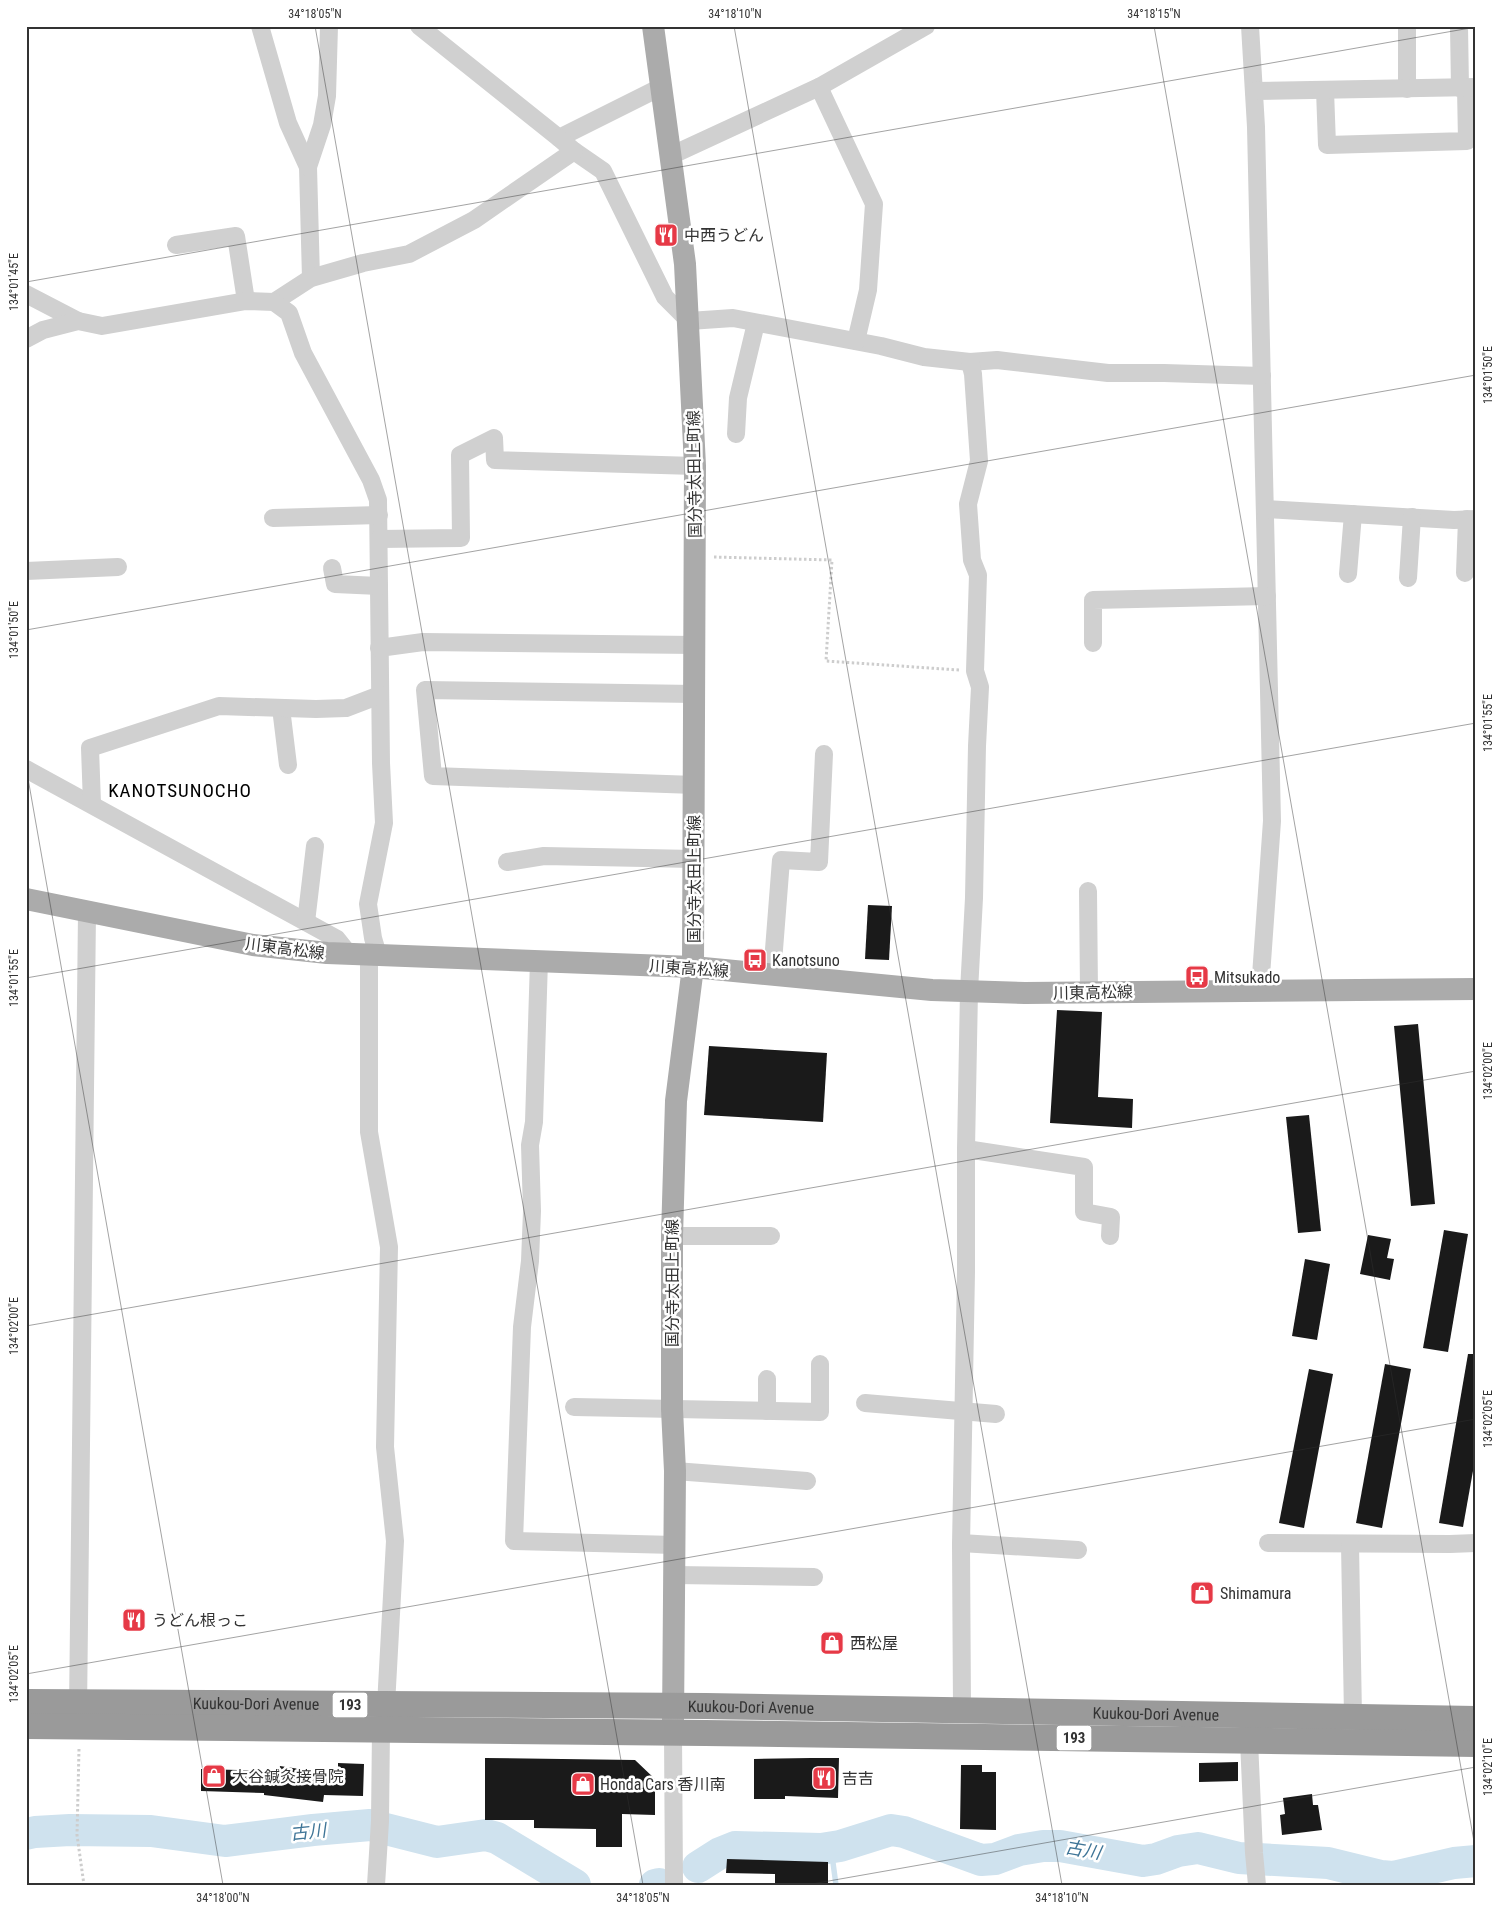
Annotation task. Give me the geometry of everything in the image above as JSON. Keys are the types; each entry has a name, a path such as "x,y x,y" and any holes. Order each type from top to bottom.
{"highway":[{"name":"Kuukou-Dori Avenue","path":"26,1702 78,1714 383,1717 673,1707 1476,1718"},
{"name":"Kuukou-Dori Avenue","path":"26,1726 78,1714"},
{"name":"Kuukou-Dori Avenue","path":"383,1717 673,1733 1476,1744"}],"main road":[{"name":"国分寺太田上町線","path":"653,26 685,264 696,466 693,967 676,1101 672,1236 672,1409 675,1471 673,1733"},
{"name":"川東高松線","path":"26,900 253,945 365,955 693,967 923,989 1025,993 1476,989"}],"street":[{"path":"260,26 288,122 308,167"},
{"path":"311,278 308,167 322,125 326,96 329,26"},
{"path":"419,26 574,151 603,170 665,297 689,321 733,318 856,341 924,357 970,362 997,360 1108,373 1262,376"},
{"path":"670,156 818,87 926,26"},
{"path":"1250,26 1256,127 1272,821 1260,990"},
{"path":"1407,26 1407,88"},
{"path":"1325,90 1327,145 1472,141 1467,87 1458,26"},
{"path":"559,138 661,87"},
{"path":"818,87 874,204 868,290 856,341"},
{"path":"1254,91 1467,87"},
{"path":"26,294 78,321 102,326 246,302 274,302 311,278 363,263 409,254 474,220 574,151"},
{"path":"176,245 236,236 246,302"},
{"path":"274,302 289,314 303,353 371,480 378,500 380,695 384,823 368,904 373,938 365,955 369,1132 389,1247 385,1447 395,1541 383,1717 380,1828 376,1885"},
{"path":"26,339 43,330 78,321"},
{"path":"736,434 738,398 756,322"},
{"path":"962,1710 961,1543 966,1272 966,1149 969,991 974,898 980,687 975,671 978,575 972,560 968,504 979,461 973,374 970,362"},
{"path":"379,540 461,538 460,455 494,438 495,460 696,466"},
{"path":"1265,508 1472,519 1465,573"},
{"path":"1348,574 1353,514"},
{"path":"273,518 378,515"},
{"path":"1408,578 1412,517"},
{"path":"26,572 118,568"},
{"path":"332,568 335,584 379,586"},
{"path":"1094,643 1093,600 1267,596"},
{"path":"380,648 423,642 696,646"},
{"path":"695,694 425,690 433,776 695,785"},
{"path":"92,804 90,748 219,706 346,708 380,695"},
{"path":"281,708 288,765"},
{"path":"772,975 781,860 819,862 824,754"},
{"path":"26,770 92,804 365,955"},
{"path":"306,922 315,846"},
{"path":"507,862 544,856 694,860"},
{"path":"1088,892 1089,992"},
{"path":"78,1714 87,912"},
{"path":"539,960 534,1122 530,1146 532,1211 530,1261 522,1327 514,1541 675,1545"},
{"path":"966,1149 1084,1167 1084,1212 1111,1217 1110,1236"},
{"path":"672,1236 772,1236"},
{"path":"574,1407 820,1412 820,1364"},
{"path":"767,1379 767,1411"},
{"path":"865,1403 996,1414"},
{"path":"675,1471 807,1481"},
{"path":"1268,1543 1450,1544 1476,1542"},
{"path":"961,1543 1078,1550"},
{"path":"1350,1544 1353,1717"},
{"path":"675,1575 814,1577"},
{"path":"673,1733 674,1885"},
{"path":"1249,1741 1254,1859 1257,1885"}],"path":[{"path":"696,557 832,560 826,661 975,671"},
{"path":"78,1714 79,1793 77,1835 84,1885"}],"building":[{"path":"868,905 892,906 889,960 865,959"},
{"path":"1057,1010 1102,1012 1098,1097 1133,1099 1132,1128 1050,1123"},
{"path":"1418,1024 1435,1204 1411,1206 1394,1026"},
{"path":"709,1046 827,1053 823,1122 704,1115"},
{"path":"1309,1115 1321,1231 1298,1233 1286,1117"},
{"path":"1444,1230 1468,1234 1448,1352 1423,1348"},
{"path":"1368,1235 1391,1239 1387,1258 1394,1259 1390,1280 1360,1274"},
{"path":"1305,1259 1330,1264 1317,1340 1292,1336"},
{"path":"1468,1354 1476,1354 1476,1454 1463,1527 1439,1523"},
{"path":"1385,1364 1411,1369 1382,1528 1356,1523"},
{"path":"1309,1369 1333,1374 1304,1528 1279,1523"},
{"path":"485,1758 635,1760 655,1779 655,1815 622,1814 622,1847 596,1847 596,1829 534,1828 534,1820 485,1820"},
{"path":"839,1758 838,1798 785,1796 785,1799 754,1799 754,1759"},
{"path":"1238,1762 1238,1781 1199,1782 1199,1763"},
{"path":"338,1763 364,1764 363,1796 324,1795 323,1802 264,1795 264,1793 201,1791 201,1769 279,1771 280,1766 338,1775"},
{"path":"961,1765 982,1765 982,1772 996,1772 996,1830 960,1829"},
{"path":"1312,1794 1313,1805 1318,1805 1322,1830 1282,1835 1280,1815 1285,1814 1283,1798"},
{"path":"727,1859 828,1862 828,1885 775,1883 775,1874 726,1873"}],"waterway":[{"name":"古川","path":"26,1834 70,1830 151,1831 225,1841 370,1825 437,1842 486,1835 497,1838 575,1885"},
{"name":"古川","path":"698,1867 720,1853 735,1847 821,1849 840,1846 891,1830 904,1832 981,1860 995,1859 1019,1850 1043,1846 1060,1846 1143,1861 1156,1859 1178,1851 1198,1848 1239,1858 1328,1863 1381,1876 1393,1877 1454,1863 1476,1861"},
{"path":"831,1848 836,1885"},
{"name":"古川","path":"655,1885 659,1884"}],"place":[{"name":"中西うどん","path":"666,235"},
{"name":"Kanotsuno","path":"755,960"},
{"name":"Mitsukado","path":"1197,977"},
{"name":"Shimamura","path":"1202,1593"},
{"name":"うどん根っこ","path":"134,1620"},
{"name":"西松屋","path":"832,1643"},
{"name":"大谷鍼灸接骨院","path":"214,1776"},
{"name":"吉吉","path":"824,1778"},
{"name":"Honda Cars 香川南","path":"583,1784"}],"district":[{"name":"KANOTSUNOCHO","path":"180,790"}]}
